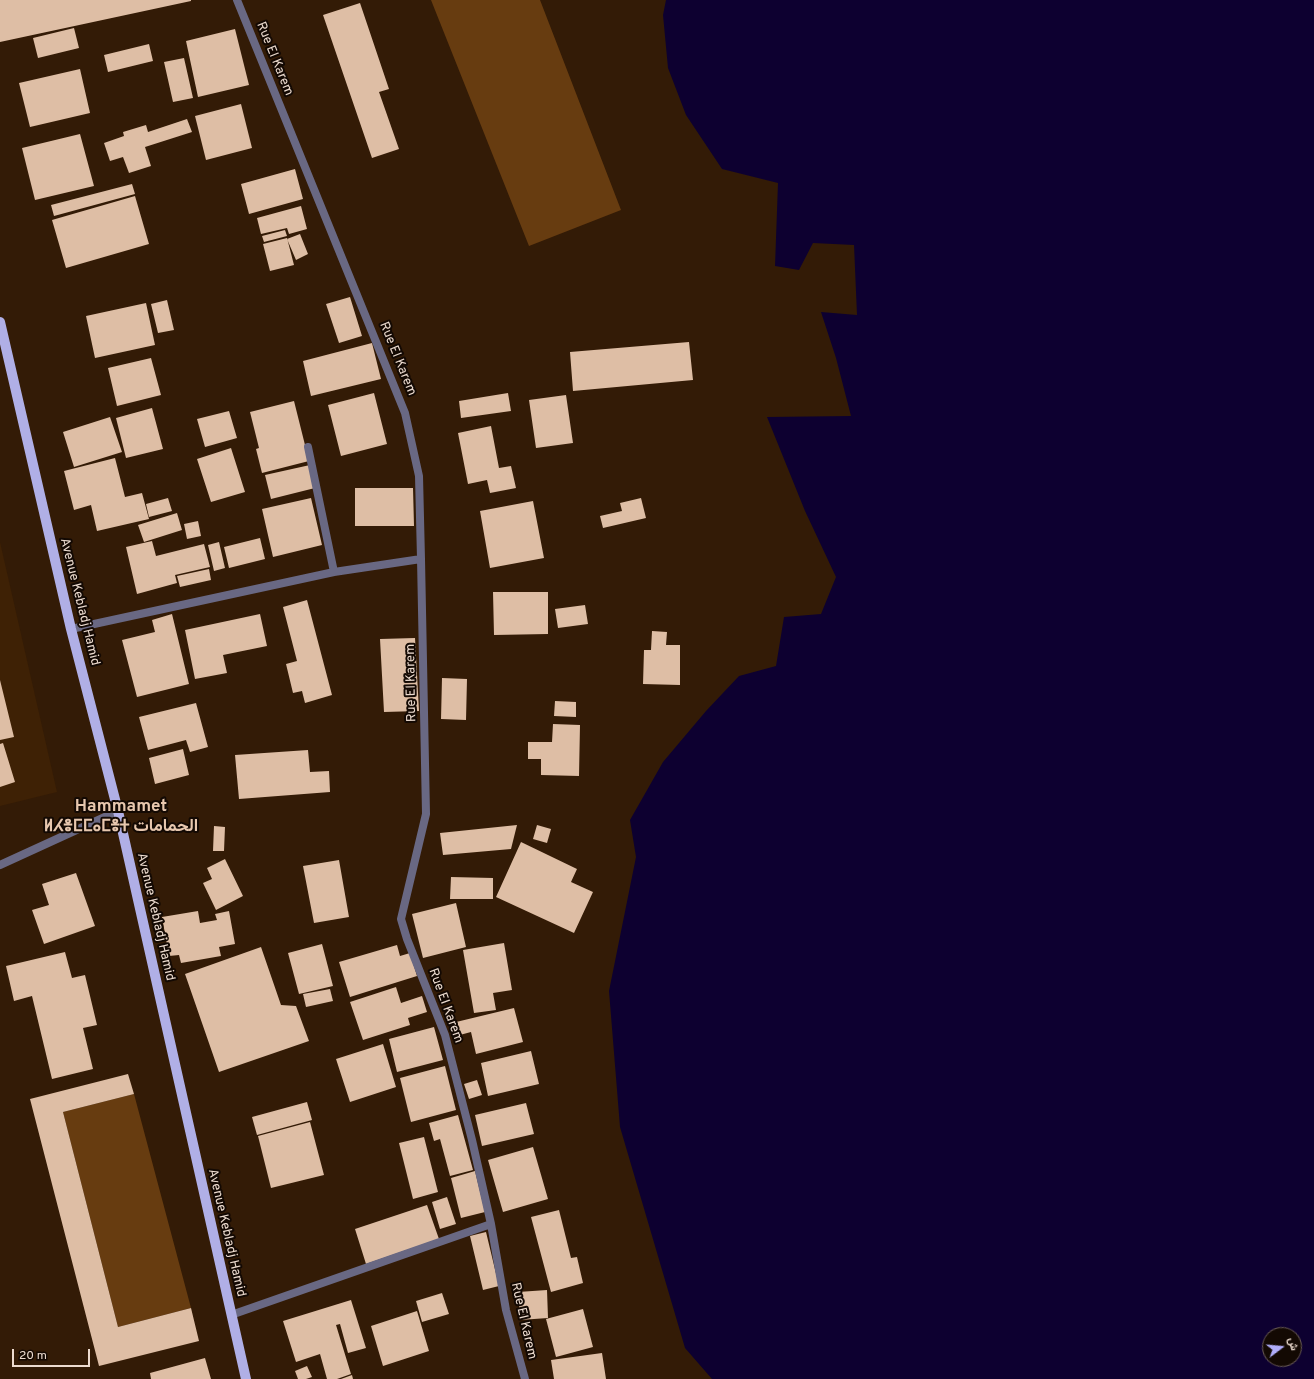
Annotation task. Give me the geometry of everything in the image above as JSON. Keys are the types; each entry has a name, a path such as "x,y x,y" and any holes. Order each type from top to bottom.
{"main road":[{"name":"Avenue Kebladj Hamid","path":"0,322 71,629 118,811 246,1379"}],"street":[{"name":"Rue El Karem","path":"237,0 405,413 419,476 426,814 401,920 407,940 445,1035 472,1140 491,1224 506,1310 525,1379"},
{"path":"308,448 334,572"},
{"path":"71,629 334,572 421,559"},
{"path":"0,865 118,811"},
{"path":"231,1315 491,1224"}],"shaded area":[{"path":"431,0 540,0 621,210 529,246"},
{"path":"666,0 1314,0 1314,1379 712,1379 685,1348 620,1127 609,991 636,857 630,820 663,762 706,711 739,676 776,666 784,617 821,614 836,577 805,511 767,417 851,416 836,358 821,312 857,315 854,245 813,243 799,270 775,266 778,183 722,169 686,115 668,68 663,15"},
{"path":"0,542 57,792 0,806"},
{"path":"134,1094 191,1308 118,1327 63,1112"}],"building":[{"path":"0,0 191,0 191,1 0,42"},
{"path":"360,3 389,89 379,92 399,149 372,158 323,15"},
{"path":"74,28 79,48 38,58 33,38"},
{"path":"235,29 249,85 198,97 186,41"},
{"path":"149,44 153,61 108,72 104,55"},
{"path":"184,58 193,98 173,102 164,62"},
{"path":"80,69 90,113 30,127 19,83"},
{"path":"241,104 252,148 206,160 195,116"},
{"path":"187,119 192,132 145,147 151,166 129,173 123,157 110,161 104,143 124,136 123,132 146,125 148,132"},
{"path":"80,134 94,186 35,200 22,148"},
{"path":"295,169 303,199 249,214 241,184"},
{"path":"132,184 135,194 54,216 51,205"},
{"path":"135,196 149,244 66,268 52,220"},
{"path":"301,206 307,229 289,234 287,228 261,234 257,218"},
{"path":"285,230 287,236 264,242 262,236"},
{"path":"300,234 308,254 296,260 287,239"},
{"path":"287,238 294,265 270,271 263,244"},
{"path":"350,297 362,336 339,343 326,304"},
{"path":"167,300 174,330 158,333 151,304"},
{"path":"146,303 155,345 95,358 86,316"},
{"path":"689,342 693,380 573,391 570,352"},
{"path":"372,343 381,379 311,396 303,361"},
{"path":"151,358 161,395 117,406 108,368"},
{"path":"374,393 387,444 341,456 328,405"},
{"path":"508,393 511,411 461,418 459,401"},
{"path":"566,395 573,443 536,448 529,400"},
{"path":"294,401 309,461 262,473 256,449 259,448 250,412"},
{"path":"152,408 163,449 126,458 116,418"},
{"path":"229,411 237,438 205,447 197,419"},
{"path":"110,417 122,452 74,467 63,432"},
{"path":"491,426 499,468 511,466 516,488 490,493 487,480 468,484 458,433"},
{"path":"231,448 245,492 211,502 197,459"},
{"path":"115,458 125,497 142,493 149,519 97,531 91,505 74,510 64,471"},
{"path":"310,465 315,488 271,499 265,475"},
{"path":"355,488 413,488 414,526 355,526"},
{"path":"168,498 172,511 149,517 146,504"},
{"path":"311,498 322,545 273,557 262,509"},
{"path":"641,498 646,518 603,528 600,516 622,511 620,503"},
{"path":"533,501 544,558 490,568 480,511"},
{"path":"177,513 182,530 144,542 138,525"},
{"path":"198,521 201,536 187,539 184,524"},
{"path":"260,538 265,559 229,568 224,547"},
{"path":"152,541 156,556 204,544 210,567 175,575 177,583 137,594 126,547"},
{"path":"219,542 225,568 214,571 208,545"},
{"path":"209,569 211,580 180,587 177,576"},
{"path":"493,592 548,592 548,634 494,635"},
{"path":"307,600 332,695 305,703 302,691 293,693 286,664 297,661 283,607"},
{"path":"585,605 588,624 558,628 555,609"},
{"path":"172,614 189,684 137,697 122,640 155,632 152,620"},
{"path":"260,614 267,646 223,655 227,673 195,679 185,630"},
{"path":"652,631 667,632 666,645 680,645 680,685 643,684 644,650 651,650"},
{"path":"415,638 419,711 384,712 380,639"},
{"path":"442,678 467,679 466,720 441,719"},
{"path":"0,680 14,737 0,740"},
{"path":"555,701 576,702 576,717 554,716"},
{"path":"196,703 208,747 190,752 186,740 148,750 139,717"},
{"path":"553,724 580,725 579,776 541,775 541,759 528,759 528,742 552,742"},
{"path":"3,743 15,782 0,787 0,744"},
{"path":"183,749 189,775 155,784 149,758"},
{"path":"308,750 310,772 329,771 330,792 239,799 235,755"},
{"path":"517,825 511,849 443,855 440,833"},
{"path":"537,825 551,829 547,843 533,839"},
{"path":"214,826 225,827 224,851 213,851"},
{"path":"521,842 577,869 571,882 593,892 574,933 496,897"},
{"path":"225,859 243,896 216,910 203,883 212,879 207,868"},
{"path":"339,860 349,917 314,923 303,866"},
{"path":"76,873 95,926 44,944 32,910 49,905 42,884"},
{"path":"451,877 493,878 493,899 450,899"},
{"path":"456,903 466,947 423,958 412,914"},
{"path":"198,911 200,923 217,920 215,914 229,911 235,944 219,947 221,956 181,963 179,955 169,956 162,917"},
{"path":"504,943 512,990 493,993 496,1010 474,1013 463,950"},
{"path":"322,944 333,986 299,994 288,953"},
{"path":"397,945 400,956 410,953 417,976 350,997 339,962"},
{"path":"261,947 281,1005 296,1006 309,1041 219,1072 185,974"},
{"path":"65,952 72,978 85,975 97,1025 83,1028 93,1069 52,1079 32,996 14,1001 6,966"},
{"path":"396,987 401,1003 422,996 427,1012 408,1018 410,1025 363,1040 350,1002"},
{"path":"330,989 333,1001 306,1007 303,994"},
{"path":"514,1008 523,1042 476,1054 471,1032 456,1036 452,1023"},
{"path":"434,1027 443,1060 397,1072 389,1039"},
{"path":"383,1044 396,1087 350,1102 336,1059"},
{"path":"531,1051 539,1084 488,1096 481,1063"},
{"path":"445,1066 456,1110 411,1122 400,1078"},
{"path":"128,1074 134,1094 63,1112 118,1327 191,1308 199,1341 99,1366 30,1099"},
{"path":"477,1080 482,1095 469,1099 464,1084"},
{"path":"307,1102 312,1120 257,1135 252,1117"},
{"path":"526,1103 534,1134 482,1146 475,1115"},
{"path":"458,1115 473,1170 450,1176 440,1139 434,1141 429,1123"},
{"path":"310,1122 324,1175 271,1188 258,1136"},
{"path":"424,1137 438,1192 413,1199 399,1143"},
{"path":"533,1147 548,1199 503,1212 488,1160"},
{"path":"475,1171 485,1212 461,1218 451,1178"},
{"path":"447,1197 456,1224 440,1229 432,1202"},
{"path":"427,1205 439,1239 366,1264 355,1229"},
{"path":"559,1210 571,1258 577,1257 583,1283 551,1292 531,1217"},
{"path":"486,1232 499,1286 483,1290 470,1236"},
{"path":"547,1290 548,1318 520,1320 518,1292"},
{"path":"442,1293 449,1314 422,1322 416,1301"},
{"path":"351,1300 366,1348 348,1353 340,1324 336,1325 351,1374 337,1379 327,1379 320,1354 296,1362 283,1321"},
{"path":"583,1309 593,1347 556,1357 546,1319"},
{"path":"417,1311 429,1351 383,1366 371,1326"},
{"path":"602,1353 606,1379 554,1379 551,1360"},
{"path":"205,1358 211,1379 151,1379 150,1373"},
{"path":"307,1366 312,1377 298,1379 295,1371"},
{"path":"352,1375 353,1379 341,1379"}],"district":[{"name":"Hammamet ⵍⵃⴻⵎⵎⴰⵎⴻⵜ الحمامات","path":"121,818"}]}
